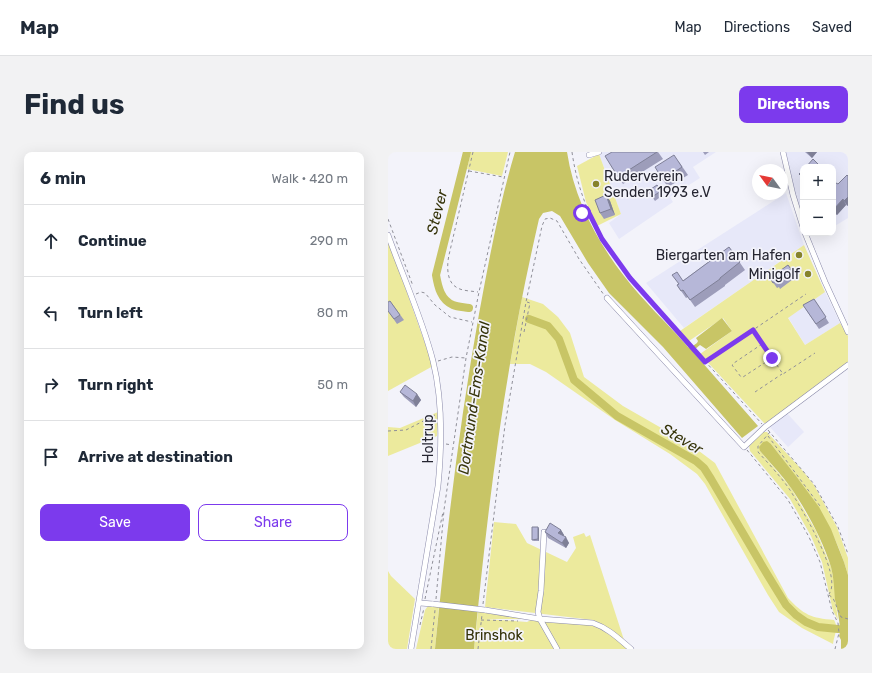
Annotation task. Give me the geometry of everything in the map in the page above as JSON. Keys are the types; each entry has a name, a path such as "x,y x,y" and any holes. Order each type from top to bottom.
{"street":[{"path":"589,155 599,152"},
{"path":"783,152 791,189 800,218"},
{"name":"Holtrup","path":"388,235 422,324 428,344 436,377 440,414 440,465 438,486 422,603 411,649"},
{"path":"806,236 848,332"},
{"path":"607,298 744,447 766,427 848,365"},
{"path":"544,532 541,590 538,612 557,649"},
{"path":"422,603 540,618 585,622 601,626 631,649"}],"path":[{"path":"473,152 447,267 452,283 456,288 479,292"},
{"path":"430,649 444,510 466,358 510,152"},
{"path":"572,152 574,167 587,209 602,239 630,278 705,362 766,427 814,484 838,526 848,554"},
{"path":"469,171 504,177"},
{"path":"586,205 580,207 581,211 587,209"},
{"path":"483,604 505,425 526,302 542,226 545,219 550,218 557,221 579,259 607,298"},
{"path":"388,219 413,286"},
{"path":"416,294 421,292 425,293 435,305 450,316 473,322"},
{"path":"705,362 806,294"},
{"path":"524,332 530,302 526,302"},
{"path":"753,330 782,374"},
{"path":"762,344 734,362 732,365 736,372 743,377 772,358"},
{"path":"755,392 814,353"},
{"path":"438,361 452,357 466,358"},
{"path":"388,431 406,430 434,415 440,414"},
{"path":"770,432 758,446 758,452 789,489 814,532 829,567 832,587 830,594 828,594"},
{"path":"767,435 820,506"},
{"path":"445,444 453,446"},
{"path":"744,447 788,500 809,537 820,562 832,611 837,621 839,631 835,649"},
{"path":"422,603 444,510"},
{"path":"828,594 833,598 842,617 848,619"},
{"path":"478,649 481,620 518,621"}],"shaded area":[{"path":"601,152 716,152 693,167 700,178 670,197 673,202 619,239 609,223 621,214 599,154"},
{"path":"786,152 848,152 848,218 836,225 836,164 800,164 800,208 794,191"},
{"path":"788,199 804,245 684,328 646,283 775,200 788,200"},
{"path":"825,292 840,323 805,345 788,317"},
{"path":"786,412 804,432 788,447 770,427"}],"green space":[{"path":"471,152 508,152 502,176 467,169"},
{"name":"Ruderverein Senden 1993 e.V","path":"599,154 621,214 597,226 586,202 577,166"},
{"path":"388,239 433,366 388,391"},
{"path":"804,245 825,292 788,318 805,345 840,323 848,336 848,362 767,423 764,423 700,354 732,331 723,318 689,341 680,331"},
{"path":"522,297 543,304 558,317 570,333 584,377 623,406 691,445 715,463 788,598 808,615 834,620 836,629 833,644 802,628 779,612 705,484 697,474 670,454 615,420 546,372 530,364 510,364"},
{"path":"438,412 437,436 388,456 388,427 400,428"},
{"path":"763,432 767,432 814,485 837,527 848,558 848,575 842,556 826,521 806,490 771,444 760,451 791,488 816,531 831,567 835,586 838,620 833,611 822,562 811,536 790,499 750,451 749,445"},
{"path":"494,522 516,524 527,543 567,562 576,548 573,537 584,533 586,537 590,535 624,640 610,629 593,620 485,607"},
{"path":"388,571 391,576 415,599 407,649 388,649"},
{"path":"428,606 439,607 435,649 416,649 425,610"},
{"name":"Brinshok","path":"478,611 526,619 486,619 527,622 535,618 539,622 554,649 474,649"},
{"path":"545,619 592,624 600,627 629,649 559,649 544,624"}],"water":[{"name":"Dortmund-Ems-Kanal","path":"515,152 567,152 570,169 581,202 604,248 631,285 688,347 690,348 697,343 698,341 696,338 722,318 732,331 706,349 700,345 694,350 694,353 758,426 742,438 663,347 609,293 588,263 560,216 552,211 543,213 539,219 527,273 504,399 489,506 474,649 435,649 465,397 495,233"},
{"path":"767,441 771,444 819,507 831,529 844,562 848,575 848,649 841,649 841,640 839,636 840,624 835,600 833,575 828,557 809,516 797,497 784,478 760,451 759,447 763,442"}],"building":[{"path":"612,152 657,152 618,177 605,156"},
{"path":"674,155 682,167 663,180 655,167"},
{"path":"813,159 818,164 809,164"},
{"path":"847,175 848,176 848,197 844,201 843,199 836,207 836,183 838,184"},
{"path":"657,185 661,191 652,197 648,191"},
{"path":"606,195 611,209 600,213 595,200"},
{"path":"729,247 740,262 720,279 690,300 683,290 681,291 677,285 679,284 672,275 677,272 683,281"},
{"path":"788,265 791,269 787,272 789,275 776,283 773,283 770,278"},
{"path":"814,299 826,317 816,324 803,305"},
{"path":"390,301 400,315 394,319 388,311 388,302"},
{"path":"405,385 417,394 413,401 400,392"},
{"path":"550,523 561,530 558,533 566,537 562,543 545,532"},
{"path":"532,527 538,527 538,539 532,540"}],"waterway":[{"name":"Stever","path":"467,152 436,275 439,288 446,300 453,305 469,308"},
{"name":"Stever","path":"529,319 548,326 559,339 574,380 617,416 696,461 704,468 786,605 806,622 818,627 838,629"}],"place":[{"name":"Ruderverein Senden 1993 e.V","path":"596,184"},
{"name":"Biergarten am Hafen","path":"799,255"},
{"name":"Minigolf","path":"808,274"}],"route":[{"path":"582,213 581,211 587,209 602,239 630,278 705,362 753,330 772,358"}]}
